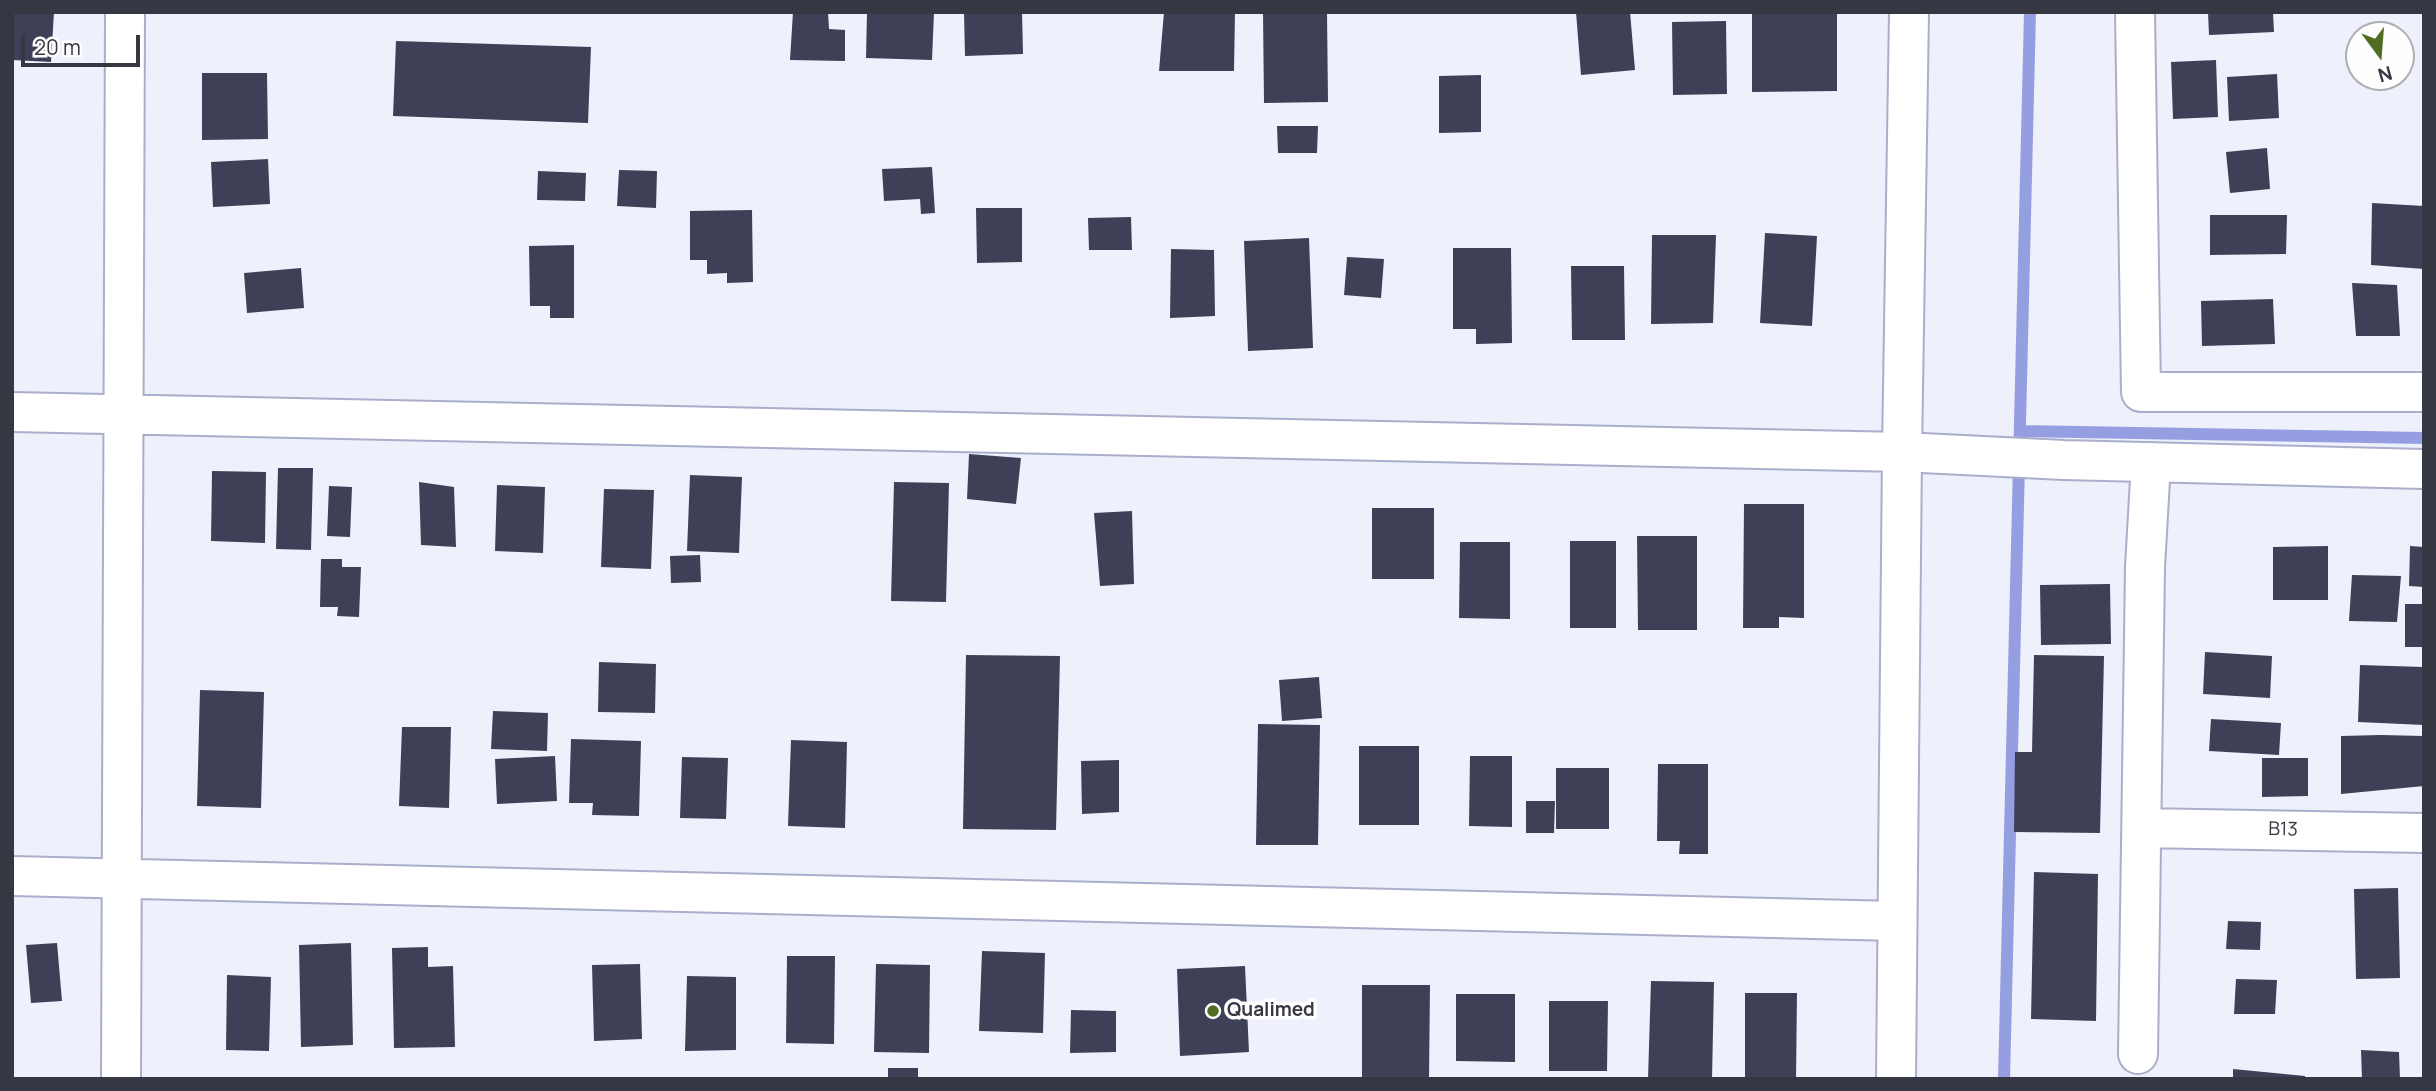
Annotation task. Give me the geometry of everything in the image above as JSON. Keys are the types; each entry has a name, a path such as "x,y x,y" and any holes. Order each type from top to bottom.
{"street":[{"path":"121,1079 125,12"},
{"path":"1896,1079 1909,12"},
{"path":"2135,12 2141,392 2424,392"},
{"path":"12,412 1902,452 2064,460 2424,469"},
{"path":"2138,1054 2145,567 2151,462"},
{"name":"B13","path":"2142,828 2424,833"},
{"path":"12,876 1897,920"}],"building":[{"path":"12,12 54,12 51,62 12,60"},
{"path":"793,12 828,12 829,29 845,30 845,61 790,60"},
{"path":"867,12 934,12 932,60 866,58"},
{"path":"964,12 1022,12 1023,54 965,56"},
{"path":"1164,12 1235,12 1234,71 1159,71"},
{"path":"1263,12 1327,12 1328,102 1264,103"},
{"path":"1576,12 1630,12 1635,70 1581,75"},
{"path":"1752,12 1837,12 1837,91 1752,92"},
{"path":"2208,12 2273,12 2274,32 2209,35"},
{"path":"1726,21 1727,94 1673,95 1672,22"},
{"path":"396,41 591,47 588,123 393,116"},
{"path":"2216,60 2218,117 2173,119 2171,62"},
{"path":"202,73 267,73 268,139 202,140"},
{"path":"2277,74 2279,118 2229,121 2227,77"},
{"path":"1481,75 1481,132 1439,133 1439,76"},
{"path":"1277,126 1318,126 1317,153 1278,153"},
{"path":"2267,148 2270,189 2230,193 2226,152"},
{"path":"268,159 270,204 213,207 211,162"},
{"path":"932,167 935,213 921,214 920,199 884,201 882,169"},
{"path":"619,170 657,171 656,208 617,206"},
{"path":"538,171 586,173 585,201 537,200"},
{"path":"2372,203 2424,206 2424,269 2371,265"},
{"path":"976,208 1022,208 1022,262 977,263"},
{"path":"752,210 753,282 727,283 727,273 707,274 707,260 690,260 690,211"},
{"path":"2210,215 2287,215 2286,254 2210,255"},
{"path":"1131,217 1132,250 1089,250 1088,218"},
{"path":"1765,233 1817,236 1812,326 1760,323"},
{"path":"1652,235 1716,235 1713,323 1651,324"},
{"path":"1309,238 1313,348 1248,351 1244,241"},
{"path":"574,245 574,318 550,318 550,306 530,306 529,246"},
{"path":"1453,248 1511,248 1512,343 1476,344 1476,329 1453,329"},
{"path":"1171,249 1214,250 1215,316 1170,318"},
{"path":"1347,257 1384,259 1381,298 1344,295"},
{"path":"1571,266 1624,266 1625,340 1572,340"},
{"path":"301,268 304,308 247,313 244,273"},
{"path":"2352,283 2397,285 2400,336 2356,336"},
{"path":"2273,299 2275,344 2202,346 2201,301"},
{"path":"969,454 1021,458 1016,504 967,499"},
{"path":"278,468 313,468 311,550 276,549"},
{"path":"212,471 266,472 265,543 211,541"},
{"path":"690,475 742,477 739,553 687,551"},
{"path":"419,482 454,487 456,547 421,545"},
{"path":"894,482 949,483 946,602 891,601"},
{"path":"497,485 545,487 543,553 495,551"},
{"path":"329,486 352,487 350,537 327,536"},
{"path":"604,489 654,490 651,569 601,567"},
{"path":"1744,504 1804,504 1804,618 1779,617 1779,628 1743,628"},
{"path":"1372,508 1434,508 1434,579 1372,579"},
{"path":"1132,511 1134,584 1100,586 1094,513"},
{"path":"1637,536 1697,536 1697,630 1638,630"},
{"path":"1570,541 1616,541 1616,628 1570,628"},
{"path":"1460,542 1510,542 1510,619 1459,618"},
{"path":"2328,546 2328,600 2273,600 2273,547"},
{"path":"2410,546 2424,547 2424,587 2409,586"},
{"path":"700,555 701,582 671,583 670,556"},
{"path":"321,559 342,559 342,567 361,567 359,617 337,616 338,607 320,607"},
{"path":"2352,575 2401,576 2397,622 2349,621"},
{"path":"2110,584 2111,644 2041,645 2040,585"},
{"path":"2405,604 2424,604 2424,647 2405,647"},
{"path":"2205,652 2272,656 2270,698 2203,694"},
{"path":"966,655 1060,656 1056,830 963,829"},
{"path":"2034,655 2104,656 2100,833 2014,832 2015,752 2032,752"},
{"path":"599,662 656,664 655,713 598,712"},
{"path":"2360,665 2424,667 2424,725 2358,722"},
{"path":"1319,677 1322,718 1282,721 1279,680"},
{"path":"200,690 264,692 261,808 197,806"},
{"path":"493,711 548,713 547,751 491,749"},
{"path":"2211,719 2281,723 2279,755 2209,751"},
{"path":"1258,724 1320,725 1318,845 1256,845"},
{"path":"402,727 451,727 449,808 399,806"},
{"path":"2341,736 2424,736 2424,786 2341,794"},
{"path":"571,739 641,741 639,816 592,815 593,803 569,803"},
{"path":"791,740 847,742 845,828 788,826"},
{"path":"1359,746 1419,746 1419,825 1359,825"},
{"path":"555,756 557,801 497,804 495,759"},
{"path":"1470,756 1512,756 1512,827 1469,826"},
{"path":"682,757 728,758 726,819 680,818"},
{"path":"2262,758 2308,758 2308,796 2262,797"},
{"path":"1119,760 1119,812 1082,814 1081,761"},
{"path":"1658,764 1708,764 1708,854 1679,854 1680,841 1657,841"},
{"path":"1556,768 1609,768 1609,829 1556,829"},
{"path":"1526,801 1555,801 1554,833 1526,833"},
{"path":"2034,872 2098,874 2096,1021 2031,1019"},
{"path":"2398,888 2400,978 2356,979 2354,889"},
{"path":"2228,921 2261,922 2260,950 2226,949"},
{"path":"57,943 62,1001 31,1003 26,945"},
{"path":"351,943 353,1045 301,1047 299,945"},
{"path":"428,947 428,967 453,966 455,1047 394,1048 392,948"},
{"path":"982,951 1045,953 1043,1033 979,1031"},
{"path":"787,956 835,956 834,1044 786,1043"},
{"path":"640,964 642,1039 594,1041 592,965"},
{"path":"876,964 930,965 929,1053 874,1052"},
{"name":"Qualimed","path":"1245,966 1249,1052 1180,1056 1177,969"},
{"path":"227,975 271,977 269,1051 226,1050"},
{"path":"687,976 736,977 736,1050 685,1051"},
{"path":"2236,979 2277,980 2275,1014 2234,1014"},
{"path":"1651,981 1714,982 1712,1079 1648,1079"},
{"path":"1362,985 1430,985 1429,1079 1362,1079"},
{"path":"1745,993 1797,993 1796,1079 1745,1079"},
{"path":"1456,994 1515,994 1515,1062 1456,1061"},
{"path":"1549,1001 1608,1001 1607,1071 1549,1071"},
{"path":"1071,1010 1116,1011 1116,1052 1070,1053"},
{"path":"2361,1050 2399,1052 2400,1079 2362,1079"},
{"path":"888,1068 918,1068 918,1079 888,1079"},
{"path":"2233,1069 2305,1076 2305,1079 2233,1079"}],"waterway":[{"path":"2004,1079 2030,12"},
{"path":"2021,431 2424,438"}],"place":[{"name":"Qualimed","path":"1213,1011"}]}
